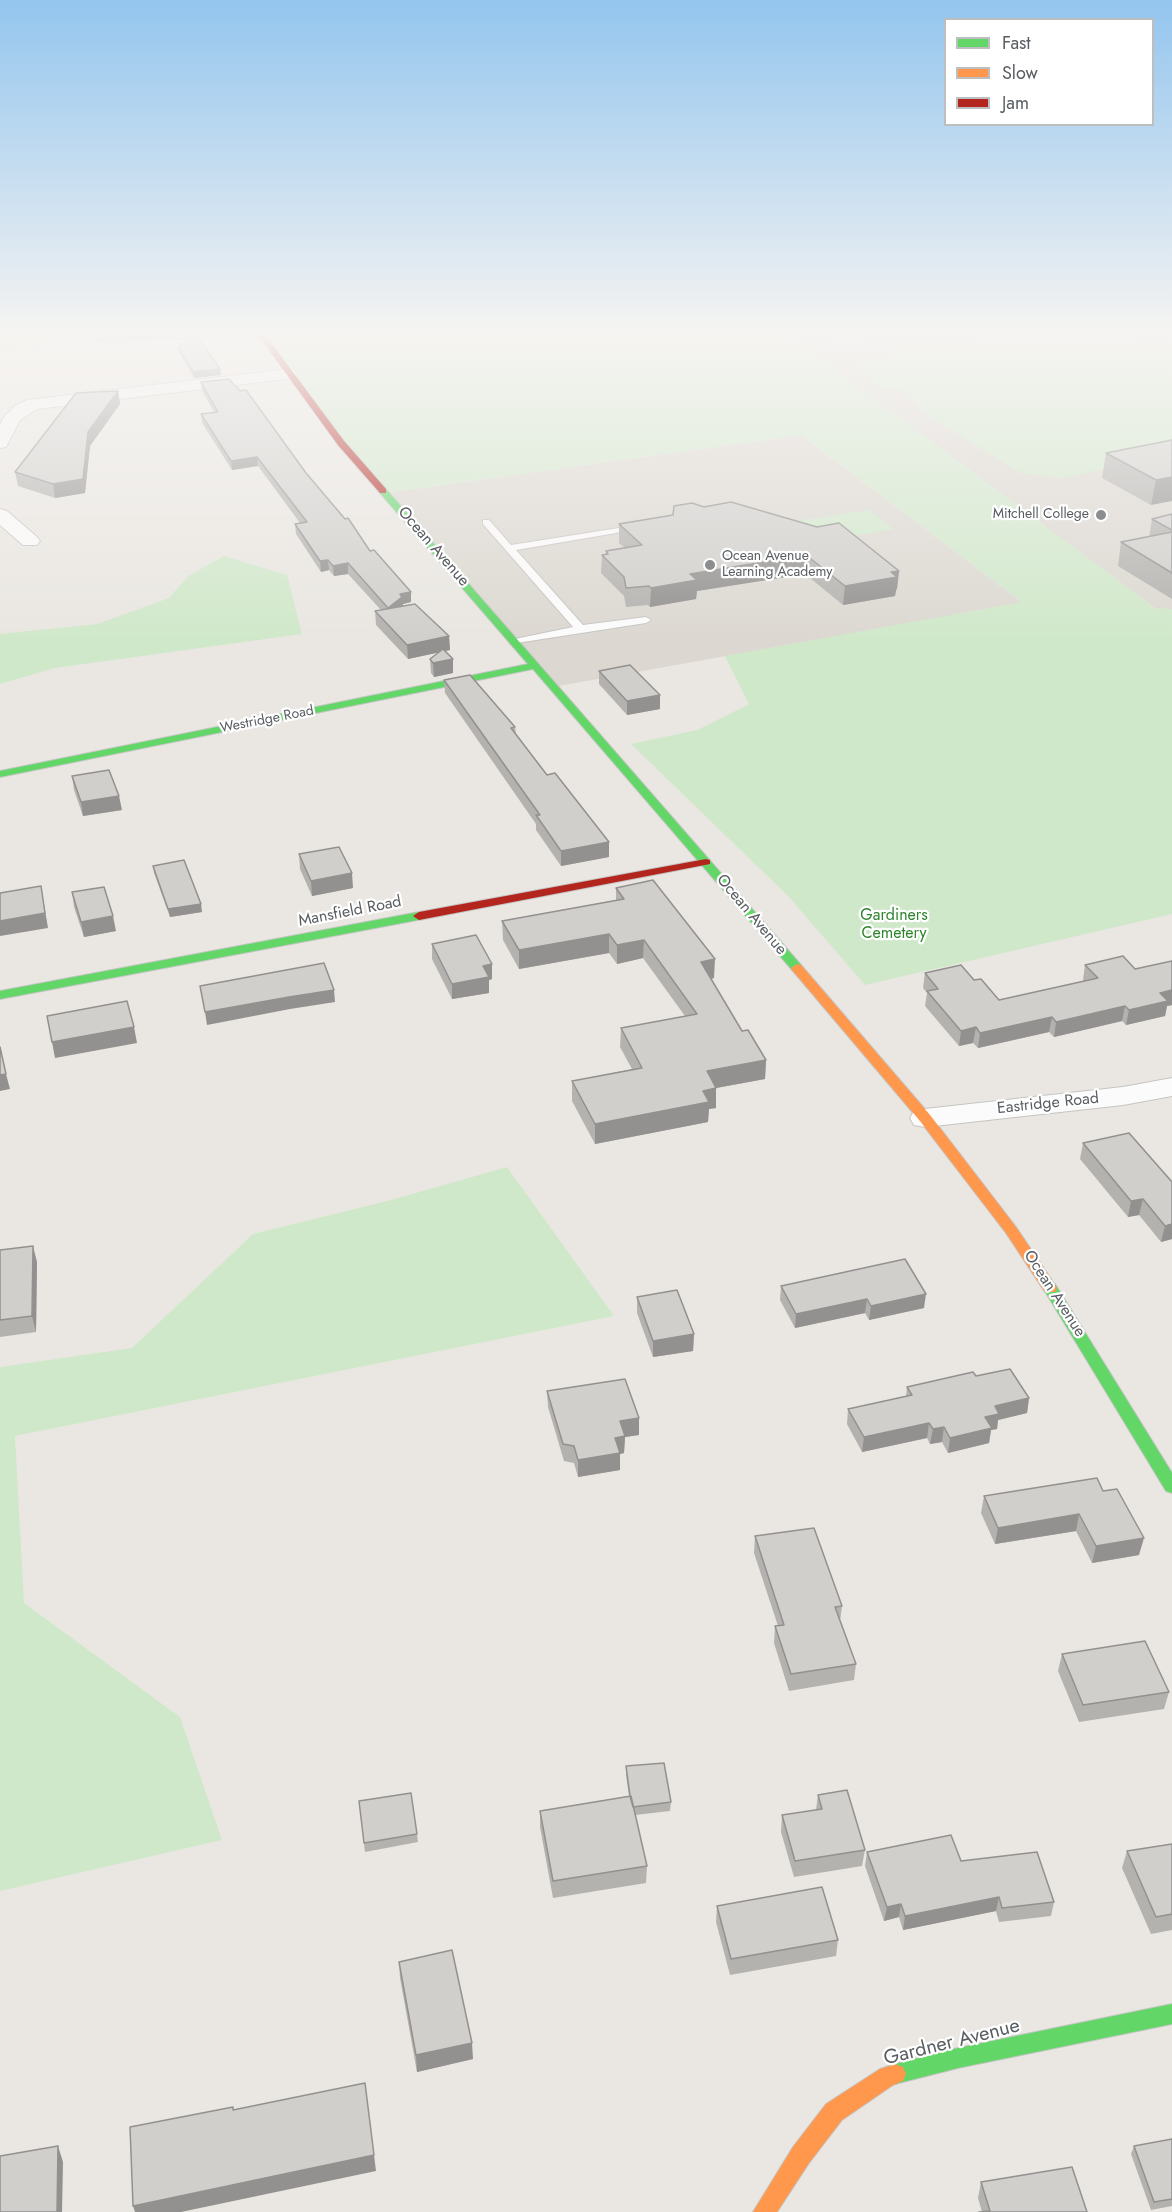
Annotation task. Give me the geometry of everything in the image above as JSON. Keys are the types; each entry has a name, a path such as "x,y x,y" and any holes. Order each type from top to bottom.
{"main road":[{"name":"Ocean Avenue","path":"335,435 706,862 924,1118 1011,1230 1070,1317 1172,1487"},
{"name":"Westridge Road","path":"0,774 535,666"},
{"name":"Mansfield Road","path":"0,994 706,862"},
{"name":"Gardner Avenue","path":"764,2212 801,2155 834,2112 888,2076 958,2058 1172,2014"}],"street":[{"path":"0,515 30,541"},
{"name":"Eastridge Road","path":"924,1118 1123,1096 1172,1087"}],"lane":[{"path":"486,522 580,629"},
{"path":"509,548 616,530"},
{"path":"514,642 580,629 646,620"}],"shaded area":[{"name":"Ocean Avenue Learning Academy","path":"801,435 1023,603 553,687 385,493"},
{"path":"923,435 1172,435 1172,621"}],"green space":[{"path":"339,435 799,435 385,493"},
{"name":"Gardiners Cemetery","path":"801,435 923,435 1155,608 1172,609 1172,914 865,985 788,896 631,744 697,730 749,704 725,656 1022,602"},
{"path":"959,435 1172,435 1172,456 1060,478 1021,473"},
{"path":"869,510 894,529 803,545 803,525 799,521"},
{"path":"224,556 287,575 302,634 55,668 0,684 0,634 97,624 169,598 188,576"},
{"path":"507,1167 614,1316 15,1436 24,1603 180,1717 222,1840 0,1891 0,1367 132,1348 253,1234 391,1200"}],"building":[{"path":"43,435 88,435 83,479 53,484 15,472"},
{"path":"215,435 279,435 306,473 345,519 348,518 370,551 374,550 411,592 400,594 402,597 388,608 348,563 333,566 328,560 320,561 295,524 307,522 257,457 231,461"},
{"path":"1172,440 1172,477 1156,480 1106,453"},
{"path":"731,502 817,527 839,523 899,571 891,572 897,577 845,586 806,555 690,574 697,580 651,588 649,586 626,588 624,577 602,555 608,554 606,551 642,545 619,524 673,515 674,506 692,503 704,507"},
{"path":"1172,514 1172,530 1152,519"},
{"path":"1172,532 1172,573 1121,542"},
{"path":"415,604 449,636 407,645 375,611"},
{"path":"443,649 453,659 433,663 430,659"},
{"path":"630,665 660,695 627,701 599,671"},
{"path":"470,675 515,727 511,728 547,775 555,773 609,842 561,851 536,815 540,815 444,680"},
{"path":"109,770 119,796 81,802 72,776"},
{"path":"339,847 352,873 311,881 299,854"},
{"path":"184,860 201,904 168,909 153,866"},
{"path":"653,880 715,959 701,962 742,1031 748,1030 766,1060 707,1071 716,1088 703,1091 709,1102 595,1124 572,1081 642,1068 621,1028 697,1014 644,940 617,945 609,934 519,950 502,921 624,899 616,888"},
{"path":"41,886 45,913 0,921 0,893"},
{"path":"104,887 113,916 81,922 72,892"},
{"path":"476,935 492,964 483,966 489,977 452,984 432,944"},
{"path":"1123,956 1135,969 1172,961 1172,990 1160,993 1168,1001 1129,1010 1125,1006 1056,1022 1052,1017 980,1033 976,1027 961,1031 927,991 938,989 925,973 961,965 974,980 981,979 999,1000 1098,978 1085,965"},
{"path":"324,963 334,990 205,1012 200,986"},
{"path":"127,1001 134,1027 52,1042 47,1016"},
{"path":"0,1047 6,1074 0,1075"},
{"path":"1129,1133 1172,1182 1172,1224 1165,1226 1143,1199 1131,1201 1083,1143"},
{"path":"33,1246 32,1316 0,1320 0,1250"},
{"path":"905,1259 926,1294 871,1306 867,1299 796,1314 781,1286"},
{"path":"677,1290 694,1334 653,1341 637,1297"},
{"path":"1010,1369 1029,1398 995,1406 999,1414 985,1417 992,1428 950,1438 944,1427 933,1429 929,1423 864,1437 848,1409 912,1395 907,1387 973,1372 976,1376"},
{"path":"625,1379 639,1418 620,1421 625,1436 615,1438 620,1453 578,1460 574,1446 563,1444 547,1391"},
{"path":"1097,1478 1103,1491 1117,1489 1144,1538 1096,1546 1079,1514 998,1528 984,1496"},
{"path":"814,1528 842,1606 835,1607 856,1664 791,1674 775,1626 784,1625 755,1536"},
{"path":"1145,1641 1169,1692 1083,1705 1062,1654"},
{"path":"664,1763 671,1802 633,1807 626,1766"},
{"path":"847,1790 865,1850 795,1861 782,1815 822,1809 818,1795"},
{"path":"411,1793 417,1834 364,1843 359,1801"},
{"path":"631,1796 647,1866 553,1881 540,1811"},
{"path":"951,1835 961,1861 1037,1852 1054,1902 1002,1908 999,1897 905,1916 901,1904 887,1907 867,1852"},
{"path":"1172,1844 1172,1914 1156,1917 1127,1851"},
{"path":"822,1887 838,1940 731,1959 717,1906"},
{"path":"452,1950 472,2043 416,2055 399,1962"},
{"path":"365,2083 374,2155 133,2206 130,2127 233,2107 233,2110"},
{"path":"1172,2139 1172,2199 1154,2202 1134,2146"},
{"path":"58,2146 57,2212 0,2212 0,2156"},
{"path":"1072,2167 1087,2212 979,2212 990,2211 981,2182"}],"traffic: fast":[{"path":"383,491 797,968"},
{"path":"0,774 535,666"},
{"path":"0,995 419,916"},
{"path":"1050,1288 1172,1487"},
{"path":"895,2074 958,2058 1172,2014"}],"traffic: slow":[{"path":"797,968 925,1118 1011,1230 1050,1288"},
{"path":"764,2212 801,2155 834,2112 888,2076 895,2074"}],"traffic: jam":[{"path":"335,435 383,491"},
{"path":"419,916 706,862"}],"place":[{"name":"Mitchell College","path":"1101,515"},
{"name":"Ocean Avenue Learning Academy","path":"710,565"}]}
